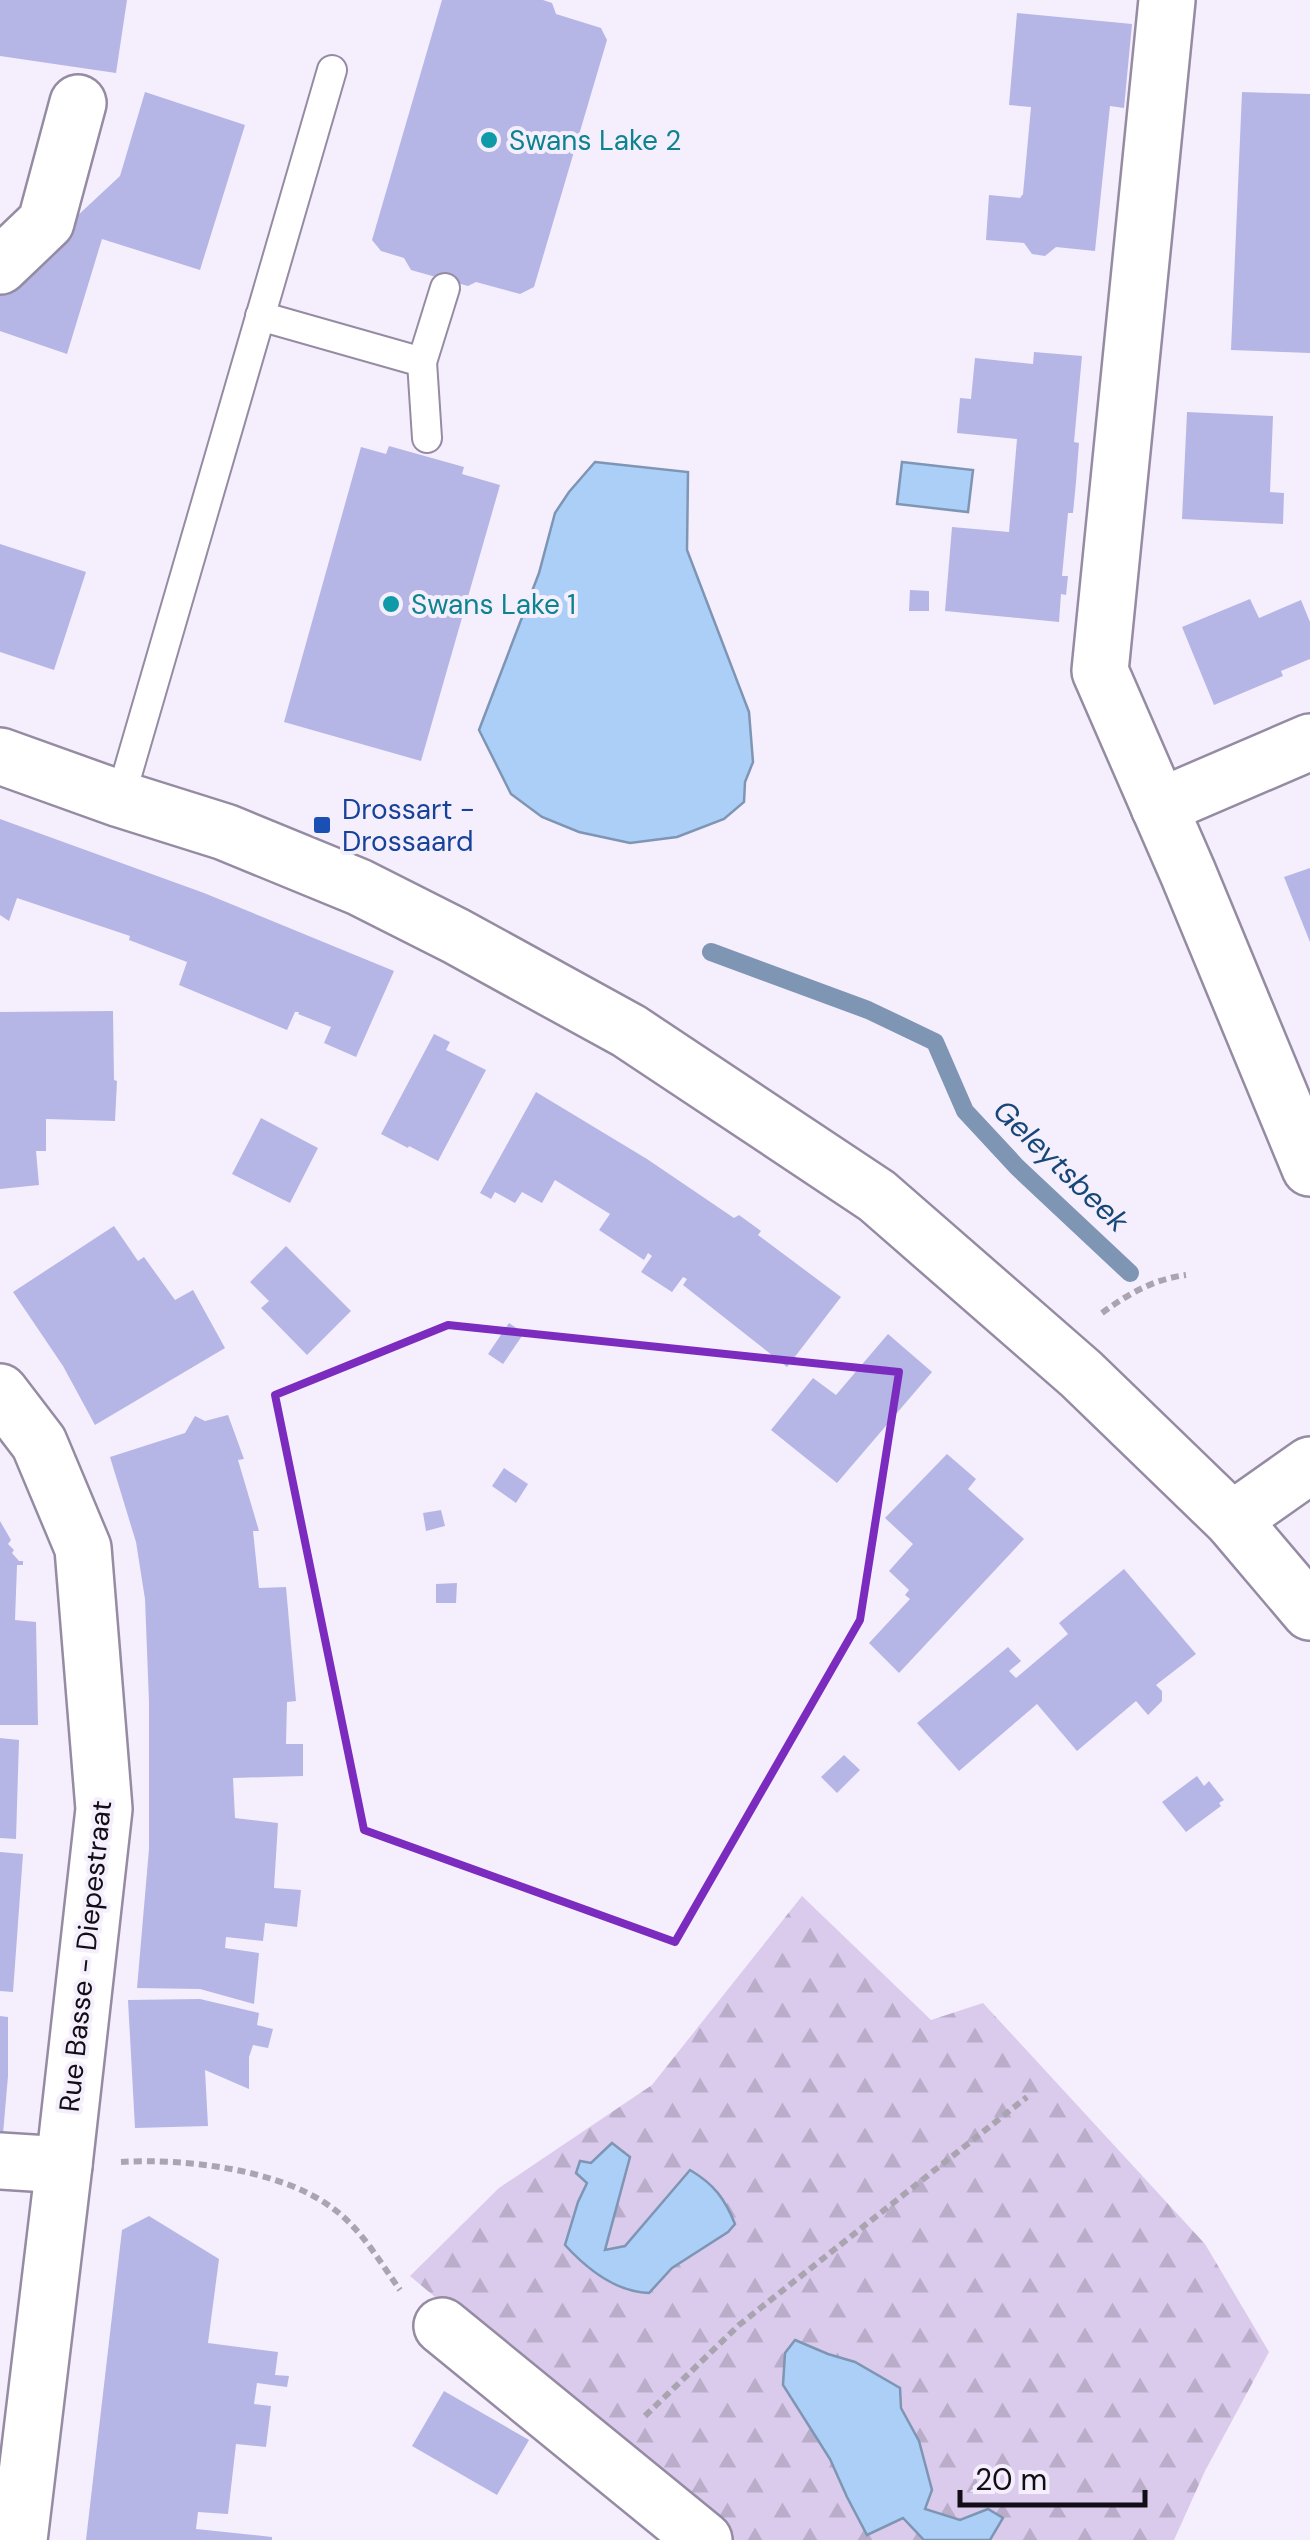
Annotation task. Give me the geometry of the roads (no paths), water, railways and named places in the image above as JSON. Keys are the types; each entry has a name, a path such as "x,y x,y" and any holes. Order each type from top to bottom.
{"street":[{"path":"1167,0 1100,671 1310,1168"},
{"path":"0,266 46,222 78,103"},
{"path":"1159,806 1310,742"},
{"path":"0,756 224,832 359,887 628,1031 877,1196 1081,1374 1232,1520 1310,1612"},
{"name":"Rue Basse - Diepestraat","path":"0,1392 39,1442 83,1548 104,1809 19,2540"},
{"path":"1232,1520 1310,1466"},
{"path":"0,2161 64,2165"},
{"path":"442,2326 704,2540"}],"lane":[{"path":"120,799 332,70"},
{"path":"427,438 422,362 445,288"},
{"path":"260,316 422,362"}],"water":[{"path":"595,462 688,472 687,550 749,712 753,762 745,782 744,802 724,819 677,837 630,843 579,832 542,817 511,794 479,730 539,573 555,513"},
{"path":"902,462 973,470 968,512 897,504"},
{"path":"612,2143 630,2157 605,2250 625,2246 690,2170 718,2193 735,2224 672,2268 649,2293 603,2278 565,2245 587,2183 576,2173 580,2161 591,2163"},
{"path":"795,2340 855,2362 900,2388 901,2408 919,2441 932,2490 925,2509 960,2520 988,2509 1003,2518 990,2540 924,2540 903,2518 867,2535 830,2459 783,2385 785,2353"}],"waterway":[{"name":"Geleytsbeek","path":"711,952 868,1010 935,1042 965,1111 1017,1167 1130,1273"}],"place":[{"name":"Swans Lake 2","path":"489,140"},
{"name":"Swans Lake 1","path":"391,604"},
{"name":"Drossart - Drossaard","path":"322,825"}]}
